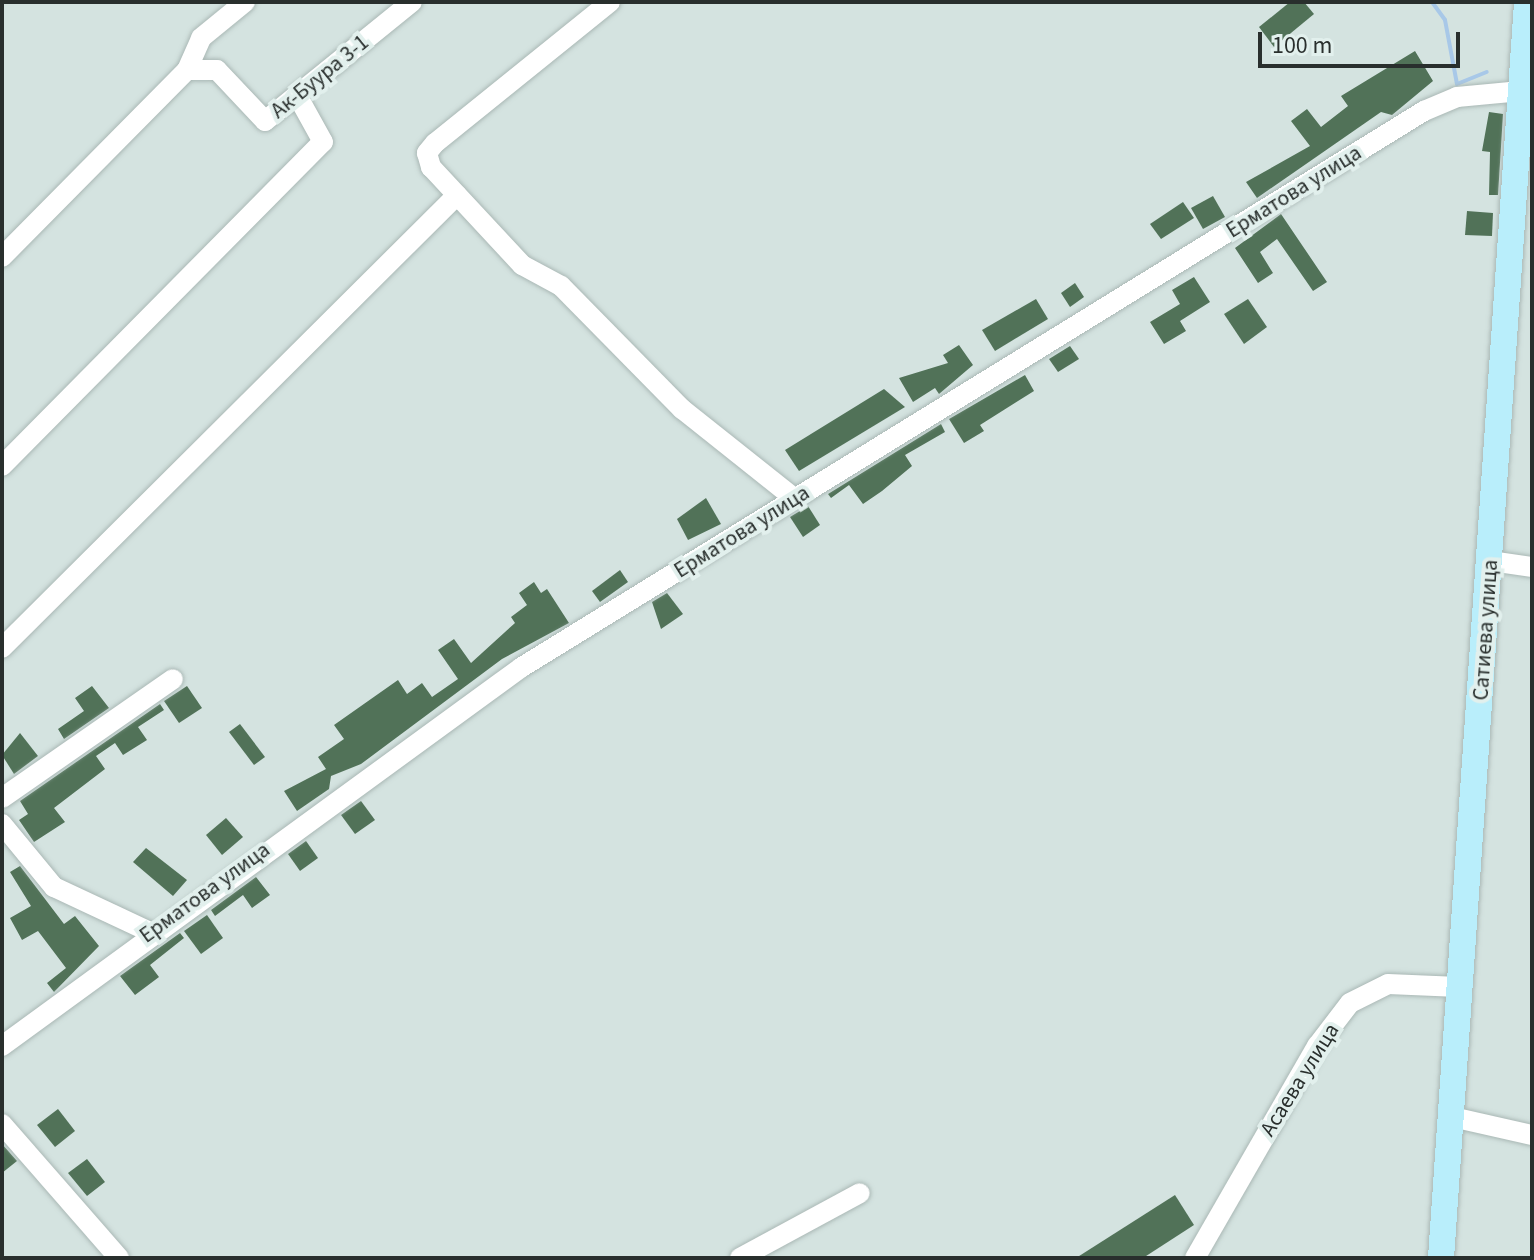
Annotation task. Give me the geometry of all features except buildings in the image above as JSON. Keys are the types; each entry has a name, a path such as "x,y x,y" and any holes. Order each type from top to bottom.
{"main road":[{"name":"Сатиева улица","path":"1441,1258 1526,91 1527,2"}],"street":[{"path":"2,257 187,70 201,38 245,2"},
{"name":"Ак-Буура 3-1","path":"187,70 217,70 265,121 412,2"},
{"path":"610,2 435,143 427,153 431,167 522,265 561,286 682,409 795,499"},
{"name":"Ерматова улица","path":"2,1046 150,932 522,667 1424,111 1457,97 1526,91"},
{"path":"2,466 323,142 297,95"},
{"path":"2,648 457,195"},
{"path":"1491,561 1532,567"},
{"path":"2,798 173,679"},
{"path":"2,824 54,887 150,932"},
{"name":"Асаева улица","path":"1195,1258 1317,1046 1350,1003 1388,984 1459,987"},
{"path":"1452,1117 1532,1135"},
{"path":"2,1124 119,1258"},
{"path":"740,1258 860,1193"}],"waterway":[{"path":"1432,2 1445,20 1457,84 1487,72"}]}
